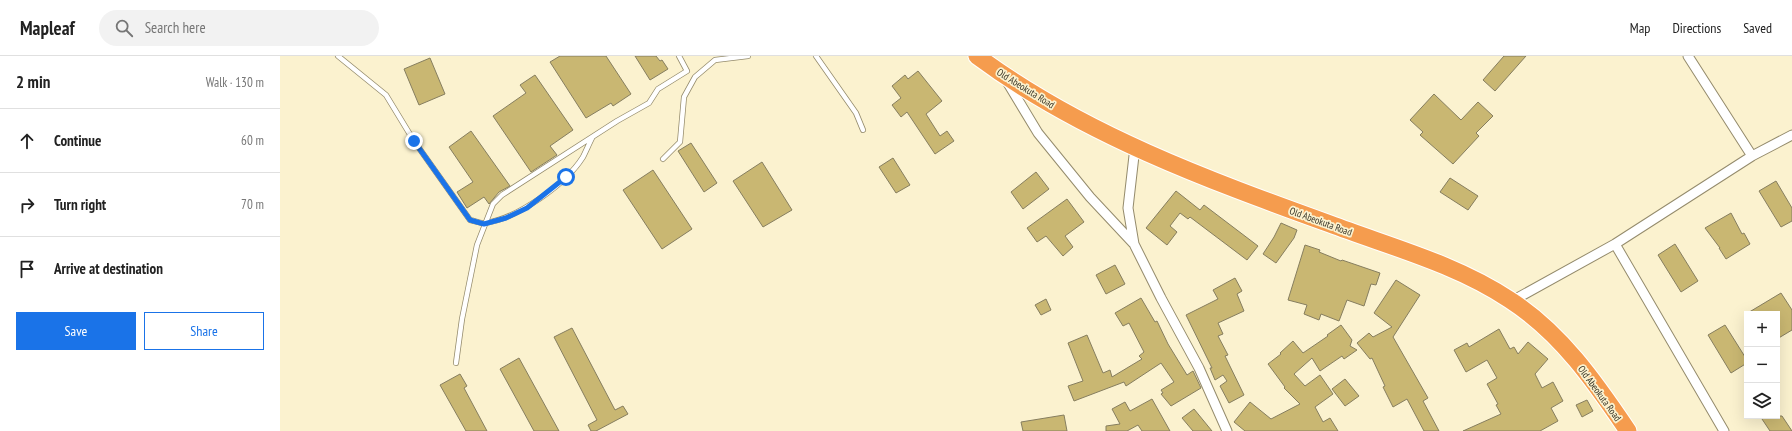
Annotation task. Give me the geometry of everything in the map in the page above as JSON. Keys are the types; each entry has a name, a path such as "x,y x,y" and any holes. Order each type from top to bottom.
{"highway":[{"name":"Old Abeokuta Road","path":"977,56 1004,77 1080,120 1135,147 1182,168 1260,199 1427,259 1462,274 1512,301 1564,346 1597,384 1628,431"}],"street":[{"path":"1688,56 1752,156"},
{"path":"1004,77 1038,133 1090,197 1134,244 1199,368 1227,431"},
{"path":"1512,301 1615,244 1752,156 1792,135"},
{"path":"1134,244 1128,208 1135,147"},
{"path":"1615,244 1724,431"}],"lane":[{"path":"338,56 386,95 414,141 470,220 484,224 506,218 520,211 566,177 582,158 592,138"},
{"path":"456,363 470,276 484,224 493,204 502,195 617,121 649,103 658,89 687,71 679,56"},
{"path":"663,159 680,142 684,97 695,77 715,60 748,56"},
{"path":"816,56 856,113 864,130"}],"building":[{"path":"560,56 606,56 631,94 613,106 611,103 586,118 550,62"},
{"path":"635,56 656,56 660,61 662,60 668,69 650,80"},
{"path":"1504,56 1526,56 1495,91 1483,80"},
{"path":"430,58 445,94 419,105 404,69"},
{"path":"918,71 942,101 926,114 940,136 947,131 954,141 935,154 907,112 901,117 892,105 901,98 892,86 905,75 908,79"},
{"path":"535,75 573,130 550,146 557,155 531,172 493,116 526,93 520,85"},
{"path":"1434,94 1461,120 1478,102 1493,116 1476,133 1479,136 1453,164 1420,135 1423,132 1410,120"},
{"path":"471,131 510,186 499,192 489,204 484,197 467,208 457,192 473,182 449,147"},
{"path":"691,143 717,183 704,192 678,151"},
{"path":"893,158 910,185 896,193 879,167"},
{"path":"762,162 792,210 763,227 733,181"},
{"path":"653,170 692,229 662,249 623,190"},
{"path":"1036,172 1049,189 1023,209 1011,192"},
{"path":"1450,178 1478,196 1468,210 1440,192"},
{"path":"1776,181 1792,208 1792,221 1781,227 1759,191"},
{"path":"1176,191 1200,210 1204,205 1258,246 1247,260 1190,217 1188,219 1180,213 1170,226 1177,232 1167,245 1146,228"},
{"path":"1067,199 1084,222 1065,236 1073,247 1063,256 1046,236 1037,242 1027,228"},
{"path":"1731,213 1742,234 1744,233 1750,244 1726,259 1720,248 1705,228"},
{"path":"1281,223 1297,230 1294,238 1276,263 1263,254"},
{"path":"1675,244 1698,281 1681,292 1658,255"},
{"path":"1305,245 1320,250 1319,252 1341,261 1342,260 1380,273 1376,285 1371,284 1364,306 1347,300 1339,321 1321,314 1319,320 1304,314 1307,305 1288,300"},
{"path":"1115,265 1125,284 1106,294 1096,275"},
{"path":"1235,278 1242,291 1237,294 1244,311 1218,323 1223,334 1218,336 1228,355 1225,356 1244,395 1229,403 1220,386 1227,381 1223,375 1215,380 1210,368 1212,368 1186,315 1218,299 1213,290"},
{"path":"1396,280 1420,295 1393,337 1428,398 1423,401 1439,431 1424,431 1407,399 1393,407 1383,387 1385,386 1372,358 1370,359 1357,343 1369,333 1373,337 1392,327 1374,313"},
{"path":"1781,293 1792,310 1792,330 1780,337 1780,311 1751,311"},
{"path":"1141,298 1155,322 1157,321 1168,344 1187,375 1193,371 1201,388 1171,406 1161,394 1163,393 1161,390 1174,382 1161,363 1126,386 1124,382 1074,401 1068,386 1083,381 1068,343 1087,335 1103,373 1110,370 1112,377 1142,359 1139,356 1144,352 1129,323 1123,326 1115,313"},
{"path":"1046,299 1051,310 1041,315 1035,305"},
{"path":"1341,325 1352,340 1350,346 1357,350 1344,359 1342,356 1320,371 1312,358 1294,374 1305,386 1320,375 1333,394 1315,407 1323,422 1330,418 1338,431 1245,431 1234,422 1250,402 1271,419 1300,404 1284,388 1285,387 1268,364 1281,354 1280,353 1293,341 1303,353"},
{"path":"1725,325 1744,355 1744,365 1731,373 1708,335"},
{"path":"572,328 615,410 623,406 628,414 596,431 591,431 588,425 597,420 554,337"},
{"path":"1499,329 1510,349 1514,347 1518,354 1528,342 1548,359 1535,374 1542,388 1553,382 1563,401 1551,408 1558,421 1540,431 1463,431 1501,414 1496,405 1498,404 1487,384 1497,378 1487,360 1466,372 1454,350 1467,343 1469,347"},
{"path":"519,358 559,431 534,431 500,369"},
{"path":"460,374 467,386 464,388 487,431 466,431 440,385"},
{"path":"1345,379 1359,396 1345,406 1332,389"},
{"path":"1152,399 1170,431 1142,431 1138,425 1127,431 1106,431 1106,426 1120,424 1112,409 1125,402 1130,411"},
{"path":"1587,400 1593,411 1582,417 1576,405"},
{"path":"1194,409 1212,431 1193,431 1182,418"},
{"path":"1064,415 1067,431 1023,431 1021,422"},
{"path":"1780,416 1782,416 1792,431 1770,431 1762,419 1780,419"}],"route":[{"path":"414,141 470,220 484,224 506,218 527,208 566,177"}]}
